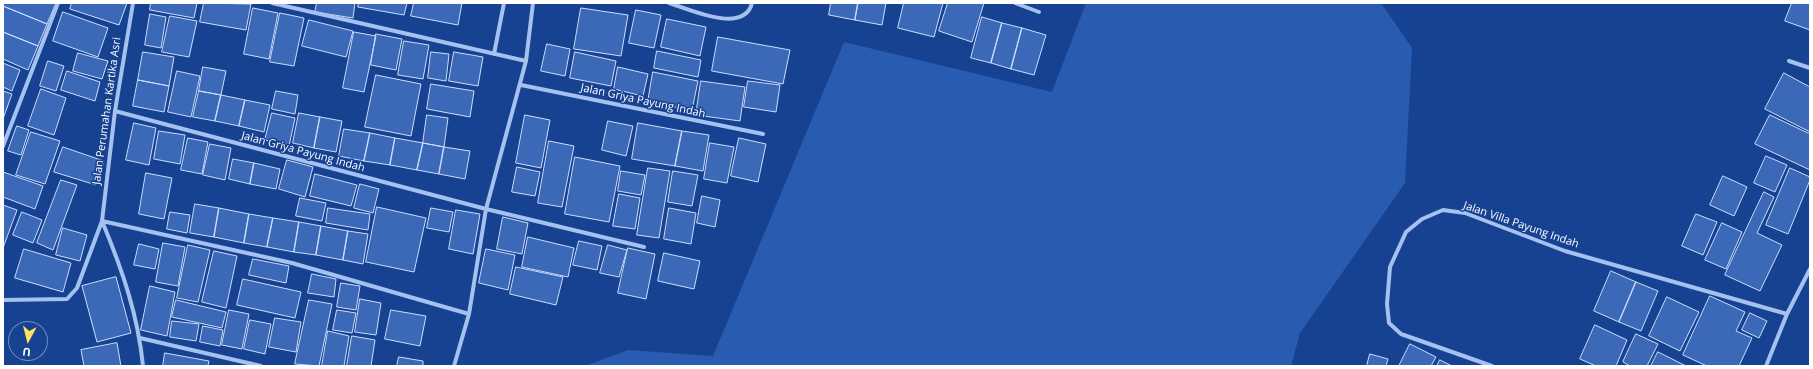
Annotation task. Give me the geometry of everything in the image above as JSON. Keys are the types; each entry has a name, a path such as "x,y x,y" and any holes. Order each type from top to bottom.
{"street":[{"path":"3,146 58,3"},
{"name":"Jalan Perumahan Kartika Asri","path":"102,221 115,111 133,3"},
{"path":"272,3 526,61"},
{"path":"494,54 504,3"},
{"path":"454,366 469,314 486,210 521,85 534,3"},
{"path":"669,3 722,19 734,19 744,15 751,7 752,3"},
{"path":"1015,3 1039,12"},
{"path":"1789,61 1810,68"},
{"name":"Jalan Griya Payung Indah","path":"521,85 762,134"},
{"name":"Jalan Griya Payung Indah","path":"115,111 486,210 644,247"},
{"name":"Jalan Villa Payung Indah","path":"1492,366 1401,334 1390,323 1386,304 1390,267 1406,232 1422,219 1443,210 1465,213 1565,251 1787,314"},
{"path":"102,221 292,263 469,314"},
{"path":"3,300 67,298 77,288 102,221"},
{"path":"102,221 123,272 140,338 143,366"},
{"path":"1766,366 1787,314 1810,269"},
{"path":"140,338 261,366"}],"shaded area":[{"path":"1086,3 1381,3 1412,48 1405,183 1300,333 1291,366 585,366 628,350 713,356 844,42 1052,92"}],"building":[{"path":"3,3 56,3 47,24 3,6"},
{"path":"72,3 127,3 119,25 70,9"},
{"path":"151,3 197,3 194,18 150,10"},
{"path":"204,3 251,4 246,30 200,22"},
{"path":"317,3 355,3 353,18 315,12"},
{"path":"359,3 407,3 404,15 358,7"},
{"path":"414,3 462,3 458,25 411,16"},
{"path":"831,3 858,3 855,20 829,15"},
{"path":"858,3 886,3 882,25 855,20"},
{"path":"904,3 943,3 934,37 898,28"},
{"path":"948,3 984,3 972,42 939,31"},
{"path":"1792,3 1810,3 1810,30 1785,21"},
{"path":"3,6 47,24 38,46 3,32"},
{"path":"253,8 278,13 269,59 244,54"},
{"path":"581,8 628,15 621,56 574,49"},
{"path":"636,10 661,15 654,48 629,43"},
{"path":"63,12 108,28 98,57 53,41"},
{"path":"280,13 304,18 294,66 270,62"},
{"path":"150,14 166,17 161,48 145,45"},
{"path":"170,16 197,21 189,57 162,52"},
{"path":"982,17 1002,23 991,63 971,58"},
{"path":"667,19 706,27 700,56 661,47"},
{"path":"309,20 353,31 346,57 302,46"},
{"path":"1002,23 1022,28 1011,69 991,63"},
{"path":"1022,28 1046,35 1034,75 1011,69"},
{"path":"3,32 38,46 28,70 3,59"},
{"path":"354,32 376,36 364,92 343,88"},
{"path":"376,34 402,39 396,70 371,65"},
{"path":"718,37 790,50 783,84 712,71"},
{"path":"404,41 429,45 423,79 398,75"},
{"path":"547,44 570,49 565,76 541,71"},
{"path":"657,51 701,60 698,77 654,68"},
{"path":"143,52 174,57 169,86 138,80"},
{"path":"431,52 449,54 446,81 428,78"},
{"path":"454,52 483,57 478,86 449,81"},
{"path":"575,52 616,61 611,86 570,78"},
{"path":"78,53 108,61 102,79 73,71"},
{"path":"48,61 64,66 56,91 40,86"},
{"path":"3,63 20,70 12,91 3,87"},
{"path":"203,67 226,71 221,95 199,91"},
{"path":"618,67 648,74 643,96 614,89"},
{"path":"67,71 100,82 95,101 61,90"},
{"path":"177,71 200,76 191,117 168,112"},
{"path":"653,72 698,81 692,110 648,102"},
{"path":"1784,73 1810,87 1810,132 1765,109"},
{"path":"376,75 421,84 411,136 365,127"},
{"path":"138,80 169,86 164,112 133,106"},
{"path":"701,81 745,87 740,121 696,115"},
{"path":"748,81 780,85 776,112 744,107"},
{"path":"431,84 474,91 470,117 427,109"},
{"path":"41,89 66,98 54,135 28,126"},
{"path":"3,91 12,94 3,119"},
{"path":"199,91 221,95 215,121 193,117"},
{"path":"276,91 298,95 295,114 272,109"},
{"path":"221,95 245,100 239,126 215,121"},
{"path":"245,100 270,105 264,132 239,126"},
{"path":"272,113 295,118 289,146 265,140"},
{"path":"299,113 320,117 314,148 293,143"},
{"path":"427,115 448,118 444,147 423,143"},
{"path":"525,115 550,120 541,168 516,163"},
{"path":"1770,115 1810,134 1810,170 1755,144"},
{"path":"320,117 342,121 336,152 314,148"},
{"path":"608,121 633,126 626,156 602,150"},
{"path":"134,123 156,128 149,165 126,160"},
{"path":"638,123 682,131 675,166 632,159"},
{"path":"17,126 29,130 21,155 8,151"},
{"path":"344,129 370,133 364,161 339,156"},
{"path":"159,131 185,135 180,164 154,159"},
{"path":"682,131 709,135 703,171 675,166"},
{"path":"31,132 60,141 45,184 16,175"},
{"path":"370,133 395,138 390,165 364,161"},
{"path":"188,138 208,142 202,174 181,170"},
{"path":"395,138 423,143 417,170 390,165"},
{"path":"739,138 766,144 758,182 731,176"},
{"path":"549,141 574,146 562,207 538,203"},
{"path":"423,143 444,147 439,174 417,170"},
{"path":"710,143 734,147 727,183 704,179"},
{"path":"210,144 231,148 225,180 203,175"},
{"path":"63,147 104,161 96,185 54,172"},
{"path":"444,147 470,151 465,179 439,174"},
{"path":"1766,156 1787,165 1775,192 1754,183"},
{"path":"575,157 620,166 609,222 565,214"},
{"path":"233,159 254,163 250,184 229,179"},
{"path":"287,160 313,167 305,197 279,189"},
{"path":"254,163 280,169 276,189 250,184"},
{"path":"517,167 540,172 535,196 512,192"},
{"path":"648,168 670,171 659,238 637,235"},
{"path":"1790,168 1810,177 1810,180 1788,234 1766,225"},
{"path":"621,171 645,175 641,195 618,191"},
{"path":"673,171 698,175 692,206 668,202"},
{"path":"3,172 43,186 35,209 3,197"},
{"path":"146,173 172,178 164,219 139,214"},
{"path":"315,174 357,185 351,206 310,196"},
{"path":"1723,176 1747,187 1734,216 1710,205"},
{"path":"61,180 77,185 53,250 37,243"},
{"path":"360,184 379,189 373,213 354,208"},
{"path":"1764,192 1774,197 1757,233 1782,245 1760,291 1725,275"},
{"path":"619,194 640,198 635,229 613,226"},
{"path":"702,196 720,200 715,227 697,223"},
{"path":"300,198 326,203 322,221 296,216"},
{"path":"195,204 219,208 214,237 190,233"},
{"path":"3,205 17,210 3,248"},
{"path":"377,207 426,218 414,272 366,262"},
{"path":"219,208 249,214 244,243 214,237"},
{"path":"328,208 370,214 368,230 326,223"},
{"path":"431,208 453,212 449,232 427,228"},
{"path":"669,208 696,213 691,244 664,239"},
{"path":"456,210 480,214 473,254 449,249"},
{"path":"22,212 42,220 33,243 13,235"},
{"path":"170,212 190,215 187,233 167,229"},
{"path":"249,214 273,218 267,247 244,243"},
{"path":"1696,214 1717,222 1703,255 1682,246"},
{"path":"503,217 528,223 522,254 497,249"},
{"path":"273,218 299,222 294,252 267,247"},
{"path":"299,222 321,226 316,255 294,252"},
{"path":"1722,223 1742,232 1726,269 1705,260"},
{"path":"321,226 348,231 343,260 316,255"},
{"path":"63,228 87,235 80,261 56,255"},
{"path":"348,231 368,234 363,264 343,260"},
{"path":"528,237 574,248 568,277 522,267"},
{"path":"579,241 602,246 597,270 573,265"},
{"path":"163,243 185,247 178,286 156,282"},
{"path":"139,244 159,249 155,269 134,265"},
{"path":"188,245 210,250 198,302 177,298"},
{"path":"608,245 627,250 619,277 600,273"},
{"path":"628,248 655,254 646,299 618,293"},
{"path":"24,249 71,263 63,292 15,278"},
{"path":"486,249 515,255 508,290 479,283"},
{"path":"214,251 237,256 226,308 202,302"},
{"path":"664,253 700,261 694,289 658,281"},
{"path":"253,259 289,266 286,283 249,275"},
{"path":"516,267 563,277 556,305 510,294"},
{"path":"1611,271 1636,282 1619,322 1594,311"},
{"path":"312,274 336,279 334,297 308,293"},
{"path":"116,277 131,333 97,342 82,286"},
{"path":"243,279 301,292 295,318 237,305"},
{"path":"1636,282 1658,291 1641,331 1619,322"},
{"path":"341,283 360,286 356,310 337,307"},
{"path":"150,286 175,292 167,336 141,330"},
{"path":"1710,296 1745,312 1736,331 1752,338 1739,366 1707,366 1683,355"},
{"path":"1667,297 1699,312 1680,351 1649,336"},
{"path":"360,299 381,303 376,335 355,332"},
{"path":"176,300 226,312 222,328 172,317"},
{"path":"309,300 332,304 319,366 295,364"},
{"path":"229,310 249,314 242,349 222,345"},
{"path":"337,310 356,313 352,333 333,330"},
{"path":"391,310 426,316 420,346 385,339"},
{"path":"1750,313 1767,321 1759,338 1742,330"},
{"path":"275,318 301,322 296,352 269,347"},
{"path":"250,320 271,324 265,354 244,349"},
{"path":"172,321 199,324 196,341 170,337"},
{"path":"1595,325 1627,340 1616,366 1596,366 1580,359"},
{"path":"203,326 223,330 220,346 200,342"},
{"path":"328,331 349,336 344,366 322,366"},
{"path":"1636,334 1658,344 1647,366 1630,366 1623,362"},
{"path":"352,336 375,340 371,366 347,366"},
{"path":"117,343 121,366 84,366 81,350"},
{"path":"1410,344 1436,357 1431,366 1399,366"},
{"path":"1658,352 1686,366 1651,366"},
{"path":"165,353 209,361 208,366 163,366"},
{"path":"1370,354 1388,359 1386,366 1367,366"},
{"path":"399,357 423,361 423,366 397,366"},
{"path":"1440,360 1452,366 1437,366"}]}
